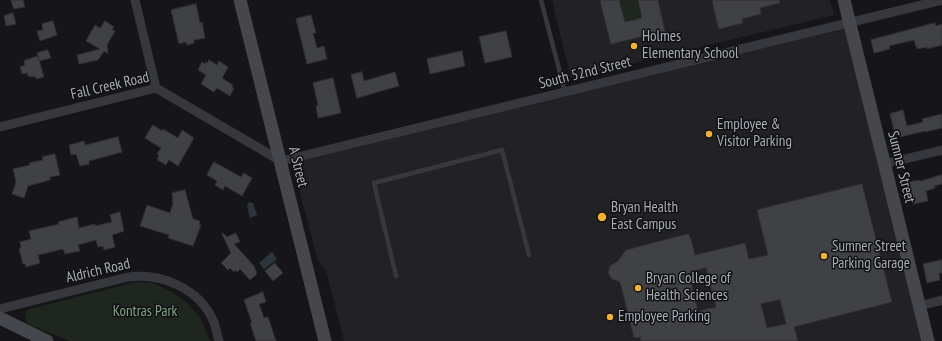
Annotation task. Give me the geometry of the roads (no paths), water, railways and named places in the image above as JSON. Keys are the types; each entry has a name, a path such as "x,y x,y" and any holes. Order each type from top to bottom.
{"main road":[{"name":"A Street","path":"240,0 325,341"},
{"name":"Sumner Street","path":"844,0 928,341"},
{"path":"0,318 47,341"}],"street":[{"path":"135,0 156,88"},
{"name":"South 52nd Street","path":"280,161 942,0"},
{"name":"Fall Creek Road","path":"0,127 156,88 280,161"},
{"path":"884,164 942,150"},
{"name":"Aldrich Road","path":"0,309 128,277 140,276 154,278 172,282 188,291 199,301 213,321 219,341"},
{"path":"919,306 942,300"}],"lane":[{"path":"541,0 565,92"},
{"path":"396,276 374,183 502,150 529,255"}],"place":[{"name":"Holmes Elementary School","path":"634,46"},
{"name":"Employee & Visitor Parking","path":"709,134"},
{"name":"Bryan Health East Campus","path":"602,217"},
{"name":"Sumner Street Parking Garage","path":"824,256"},
{"name":"Bryan College of Health Sciences","path":"638,288"},
{"name":"Employee Parking","path":"610,317"}],"park label":[{"name":"Kontras Park","path":"145,312"}]}
